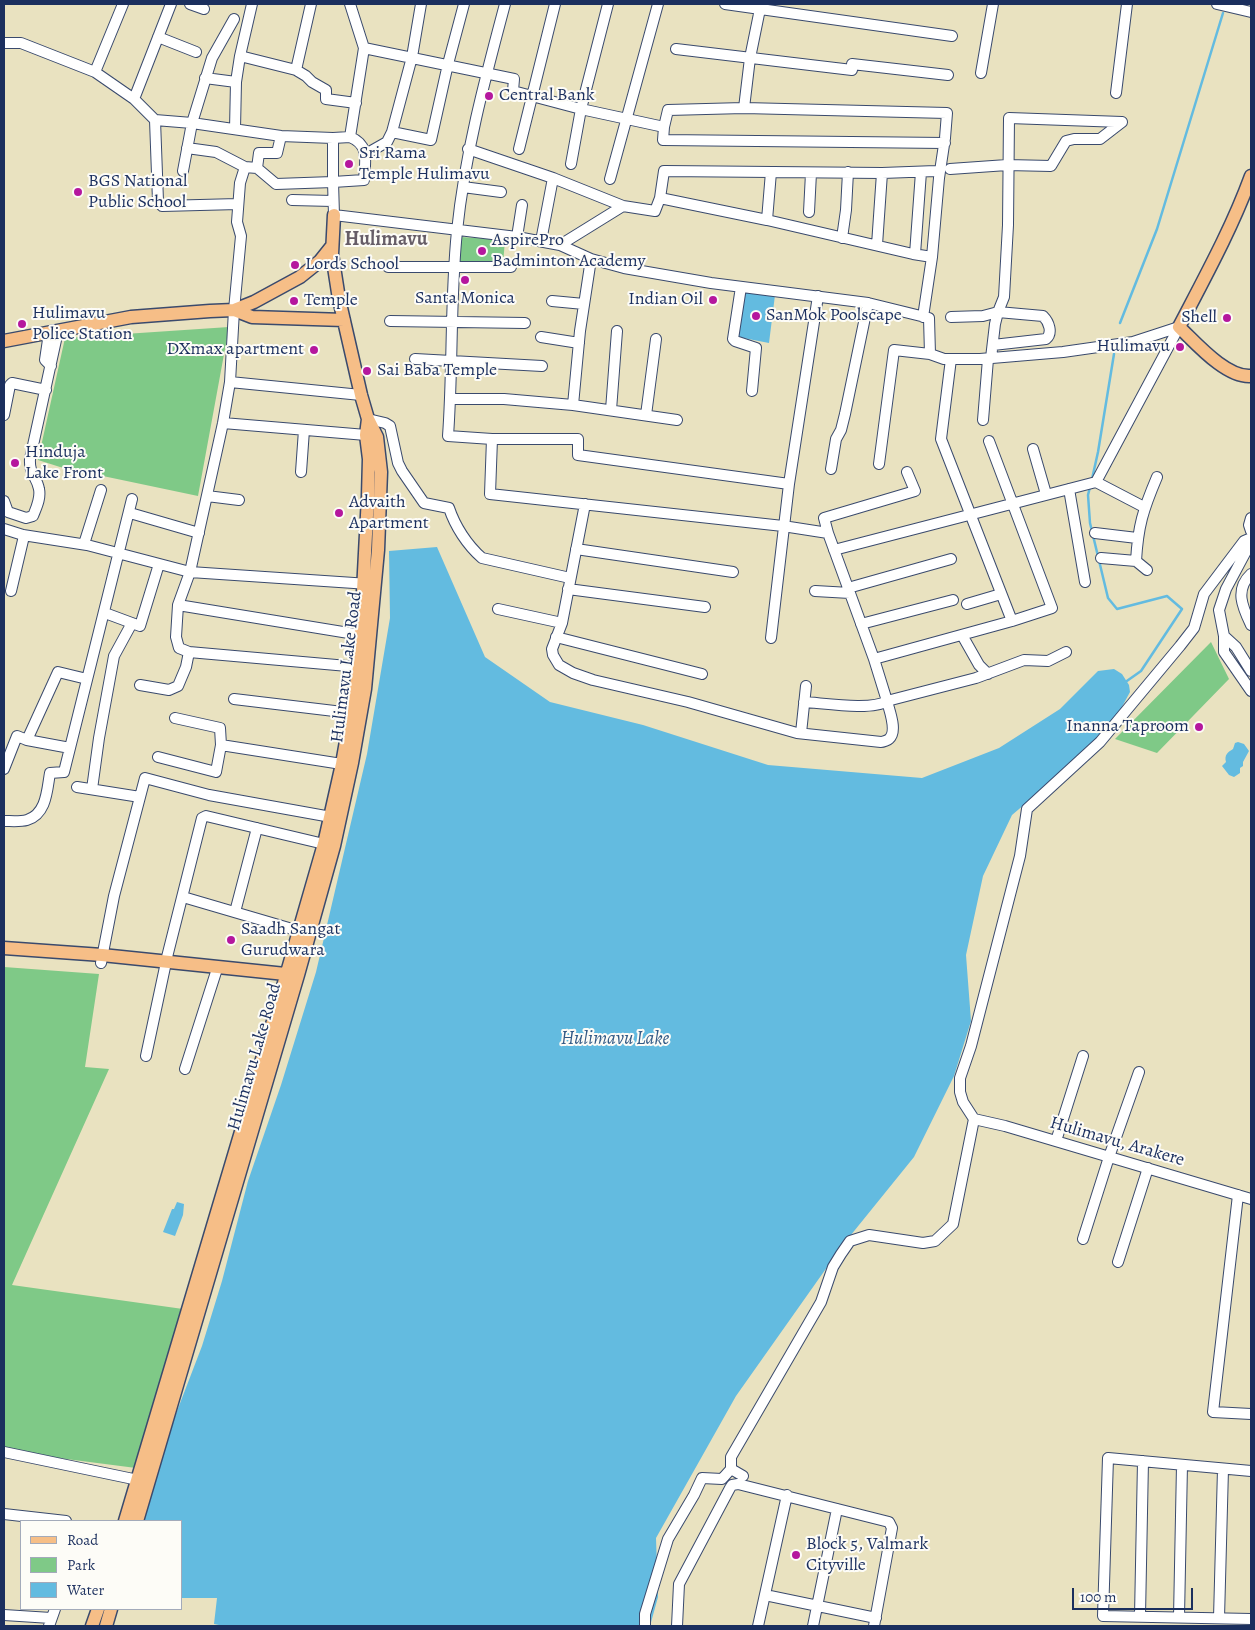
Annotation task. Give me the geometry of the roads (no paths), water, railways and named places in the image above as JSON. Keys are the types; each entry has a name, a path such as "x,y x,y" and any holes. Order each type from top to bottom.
{"main road":[{"path":"1251,176 1242,202 1223,242 1179,327 1215,362 1242,376 1251,376"},
{"name":"Hulimavu Lake Road","path":"125,1520 291,978 334,846 347,764 351,713 359,667 361,635 369,584 378,550 381,472 377,437 368,419 361,396 333,263 334,215"},
{"path":"4,341 131,317 234,310 254,302 300,277 320,261 332,246"},
{"path":"234,310 252,317 344,320"},
{"name":"Hulimavu Lake Road","path":"137,1520 291,978 299,931 347,764 366,688 370,459 366,435 368,419"},
{"path":"4,948 291,978"},
{"path":"4,956 101,959"},
{"path":"166,964 216,972 291,978"},
{"path":"92,1626 98,1610"},
{"path":"106,1626 111,1610"}],"street":[{"path":"95,72 123,4"},
{"path":"134,99 171,4"},
{"path":"190,4 204,9"},
{"path":"235,129 236,82 252,4"},
{"path":"296,70 311,4"},
{"path":"350,4 364,48 350,137"},
{"path":"364,155 387,142 392,132 412,57 421,4"},
{"path":"392,132 431,140 464,4"},
{"path":"505,4 468,149 457,229 448,436 492,439 578,439 578,455 789,484"},
{"path":"519,149 555,4"},
{"path":"572,164 581,109 608,4"},
{"path":"610,179 658,4"},
{"path":"725,4 760,6 952,36"},
{"path":"981,73 993,4"},
{"path":"1116,93 1127,4"},
{"path":"1217,4 1251,12"},
{"path":"744,108 750,58 760,6"},
{"path":"183,171 192,122 205,78 212,58 234,18"},
{"path":"158,37 196,52"},
{"path":"4,43 21,43 95,72 134,99 155,120 192,122 281,136 350,137 359,140 363,145 364,180 276,184 257,168 245,167 216,152 187,148"},
{"path":"364,48 514,79 513,91 581,109 664,127"},
{"path":"676,49 852,70 852,64 948,75"},
{"path":"240,56 296,70 326,90 326,99 356,103"},
{"path":"205,78 236,82"},
{"path":"923,317 932,256 939,178 945,143 947,113 744,108 668,110 664,127 663,140 945,143"},
{"path":"950,169 1007,165 1050,166 1066,141 1074,139 1100,139 1122,122 1009,118 1007,165 1008,225 1004,297 995,324 993,344 989,358 983,420"},
{"path":"155,120 159,204 162,206 238,204"},
{"path":"257,168 259,153 277,153 281,136"},
{"path":"333,138 334,215 517,237 560,245 591,259 633,269 710,283 868,302 929,318 930,354"},
{"path":"468,149 553,178 623,206 656,211 664,171 811,173 936,171"},
{"path":"245,167 240,183 238,204 237,222 241,236 230,382 208,496 190,572 178,605 176,637 179,648 189,652 359,667"},
{"path":"767,220 771,172"},
{"path":"842,238 848,172"},
{"path":"915,254 921,172"},
{"path":"809,212 811,173"},
{"path":"877,245 882,173"},
{"path":"541,241 553,178"},
{"path":"463,187 501,192"},
{"path":"660,198 915,254 932,256"},
{"path":"292,200 334,201"},
{"path":"517,237 522,205"},
{"path":"560,245 623,206"},
{"path":"573,405 579,343 591,259"},
{"path":"388,267 510,268"},
{"path":"740,287 733,339 756,348 752,391"},
{"path":"771,638 783,526 818,296"},
{"path":"552,301 584,304"},
{"path":"831,469 836,439 845,414 868,302"},
{"path":"951,317 983,316 998,312 1043,316 1049,326 1050,335 1046,339 993,344"},
{"path":"390,322 525,323"},
{"path":"879,464 894,350 930,354 951,359 989,358 1063,352 1121,344 1179,327"},
{"path":"1093,483 1179,327"},
{"path":"611,410 618,331"},
{"path":"4,501 10,514 26,518 32,516 39,500 39,488 29,466 51,366 45,360 54,332"},
{"path":"541,337 579,343"},
{"path":"646,415 656,338"},
{"path":"415,359 542,366"},
{"path":"951,359 941,439 1012,621"},
{"path":"230,382 361,396"},
{"path":"4,415 10,384 46,390"},
{"path":"450,399 504,399 573,405 677,420"},
{"path":"368,419 390,426 398,462 408,482 424,503 449,508 472,549 482,558 570,578"},
{"path":"223,423 366,435"},
{"path":"301,472 304,430"},
{"path":"492,439 490,494 783,526 828,533"},
{"path":"874,660 1052,608 989,441"},
{"path":"1033,449 1046,494"},
{"path":"585,504 562,623 552,649 553,656 559,665 573,673 593,680 688,702 801,733 881,742 889,740 892,735 893,722 874,660 824,518 914,491 907,472"},
{"path":"1136,562 1137,538 1144,507 1157,477"},
{"path":"834,550 1093,483 1144,507"},
{"path":"1069,488 1085,582"},
{"path":"84,544 101,490"},
{"path":"208,496 239,500"},
{"path":"4,821 26,820 36,816 46,800 50,773 64,772 120,554 132,499"},
{"path":"130,513 199,533"},
{"path":"1251,518 1249,526 1251,531"},
{"path":"4,529 24,536 84,544 190,572 369,584"},
{"path":"1095,532 1137,538"},
{"path":"11,591 24,536"},
{"path":"645,1626 645,1614 668,1538 702,1478 722,1479 731,1469 731,1458 821,1302 833,1267 846,1246 850,1241 870,1235 922,1243 935,1241 953,1224 974,1119 963,1102 960,1092 960,1078 971,1046 1020,856 1027,809 1100,742 1176,652 1194,628 1204,594 1244,541 1251,538"},
{"path":"1251,542 1226,589 1219,610 1224,636 1224,652 1251,691"},
{"path":"576,549 733,572"},
{"path":"1101,558 1136,562 1147,570"},
{"path":"815,591 849,590 951,559"},
{"path":"105,612 140,626 160,564"},
{"path":"1251,574 1245,582 1241,603 1251,625"},
{"path":"568,589 705,607"},
{"path":"967,604 1002,594"},
{"path":"861,624 953,600"},
{"path":"178,605 361,635"},
{"path":"498,608 562,623"},
{"path":"92,789 114,656 132,623"},
{"path":"962,635 979,665 988,674"},
{"path":"1224,636 1236,647 1251,670"},
{"path":"556,637 702,674"},
{"path":"140,685 169,690 178,686 186,667 189,652"},
{"path":"804,702 858,706 882,704 887,701 976,678 1024,660 1048,661 1066,652"},
{"path":"26,740 58,672 87,679"},
{"path":"801,733 806,686"},
{"path":"234,699 351,713"},
{"path":"158,756 216,772 221,745 220,728 175,718"},
{"path":"4,769 17,736 26,740 70,748"},
{"path":"221,745 347,764"},
{"path":"101,959 114,896 145,778 209,796 331,817"},
{"path":"77,787 140,798"},
{"path":"146,1056 166,964 202,818 206,816 324,844"},
{"path":"234,912 257,828"},
{"path":"182,897 299,931"},
{"path":"185,1069 216,972"},
{"path":"1056,1141 1083,1056"},
{"path":"1083,1239 1139,1072"},
{"name":"Hulimavu, Arakere","path":"974,1119 1005,1126 1251,1199"},
{"path":"1118,1262 1148,1168"},
{"path":"1238,1195 1213,1412 1251,1414"},
{"path":"4,1452 138,1480"},
{"path":"1251,1471 1108,1458 1103,1616 1251,1619"},
{"path":"1140,1616 1143,1461"},
{"path":"1179,1617 1182,1465"},
{"path":"731,1469 742,1476"},
{"path":"1219,1618 1223,1469"},
{"path":"677,1626 678,1584 732,1485 738,1484 787,1496 886,1521 891,1525 875,1622 817,1606 765,1595"},
{"path":"758,1626 787,1496"},
{"path":"813,1626 837,1509"},
{"path":"4,1514 57,1520"},
{"path":"4,1615 52,1618"}],"water":[{"name":"SanMok Poolscape","path":"742,291 775,295 769,343 738,337"},
{"name":"Hulimavu Lake","path":"437,547 485,657 550,702 643,725 768,765 922,778 999,748 1060,709 1098,671 1114,669 1122,674 1129,685 1130,692 1116,718 1064,771 1012,815 983,876 966,955 971,1021 954,1076 914,1157 842,1246 736,1396 656,1538 658,1597 650,1626 224,1626 214,1624 217,1598 182,1598 182,1520 143,1520 169,1432 202,1346 222,1281 248,1181 281,1085 316,972 367,754 390,618 389,551"},
{"path":"1235,743 1244,744 1249,751 1243,766 1240,768 1240,773 1234,777 1229,775 1222,766 1226,762 1227,754 1233,749"},
{"path":"177,1202 184,1204 183,1215 175,1236 163,1232 172,1209 174,1209"}],"waterway":[{"path":"1120,323 1157,229 1223,13"},
{"path":"1092,479 1114,354"},
{"path":"1090,487 1088,495 1090,523 1108,598 1117,609 1167,596 1182,609 1141,671 1124,683"}],"place":[{"name":"Central Bank","path":"489,96"},
{"name":"Sri Rama Temple Hulimavu","path":"349,164"},
{"name":"BGS National Public School","path":"78,192"},
{"name":"AspirePro Badminton Academy","path":"482,251"},
{"name":"Lords School","path":"295,265"},
{"name":"Santa Monica","path":"465,280"},
{"name":"Indian Oil","path":"713,300"},
{"name":"Temple","path":"294,301"},
{"name":"SanMok Poolscape","path":"756,316"},
{"name":"Shell","path":"1227,318"},
{"name":"Hulimavu Police Station","path":"22,324"},
{"name":"Hulimavu","path":"1180,347"},
{"name":"DXmax apartment","path":"314,350"},
{"name":"Sai Baba Temple","path":"367,371"},
{"name":"Hinduja Lake Front","path":"15,463"},
{"name":"Advaith Apartment","path":"339,513"},
{"name":"Inanna Taproom","path":"1199,727"},
{"name":"Saadh Sangat Gurudwara","path":"231,940"},
{"name":"Block 5, Valmark Cityville","path":"796,1555"}],"district":[{"name":"Hulimavu","path":"386,240"}]}
